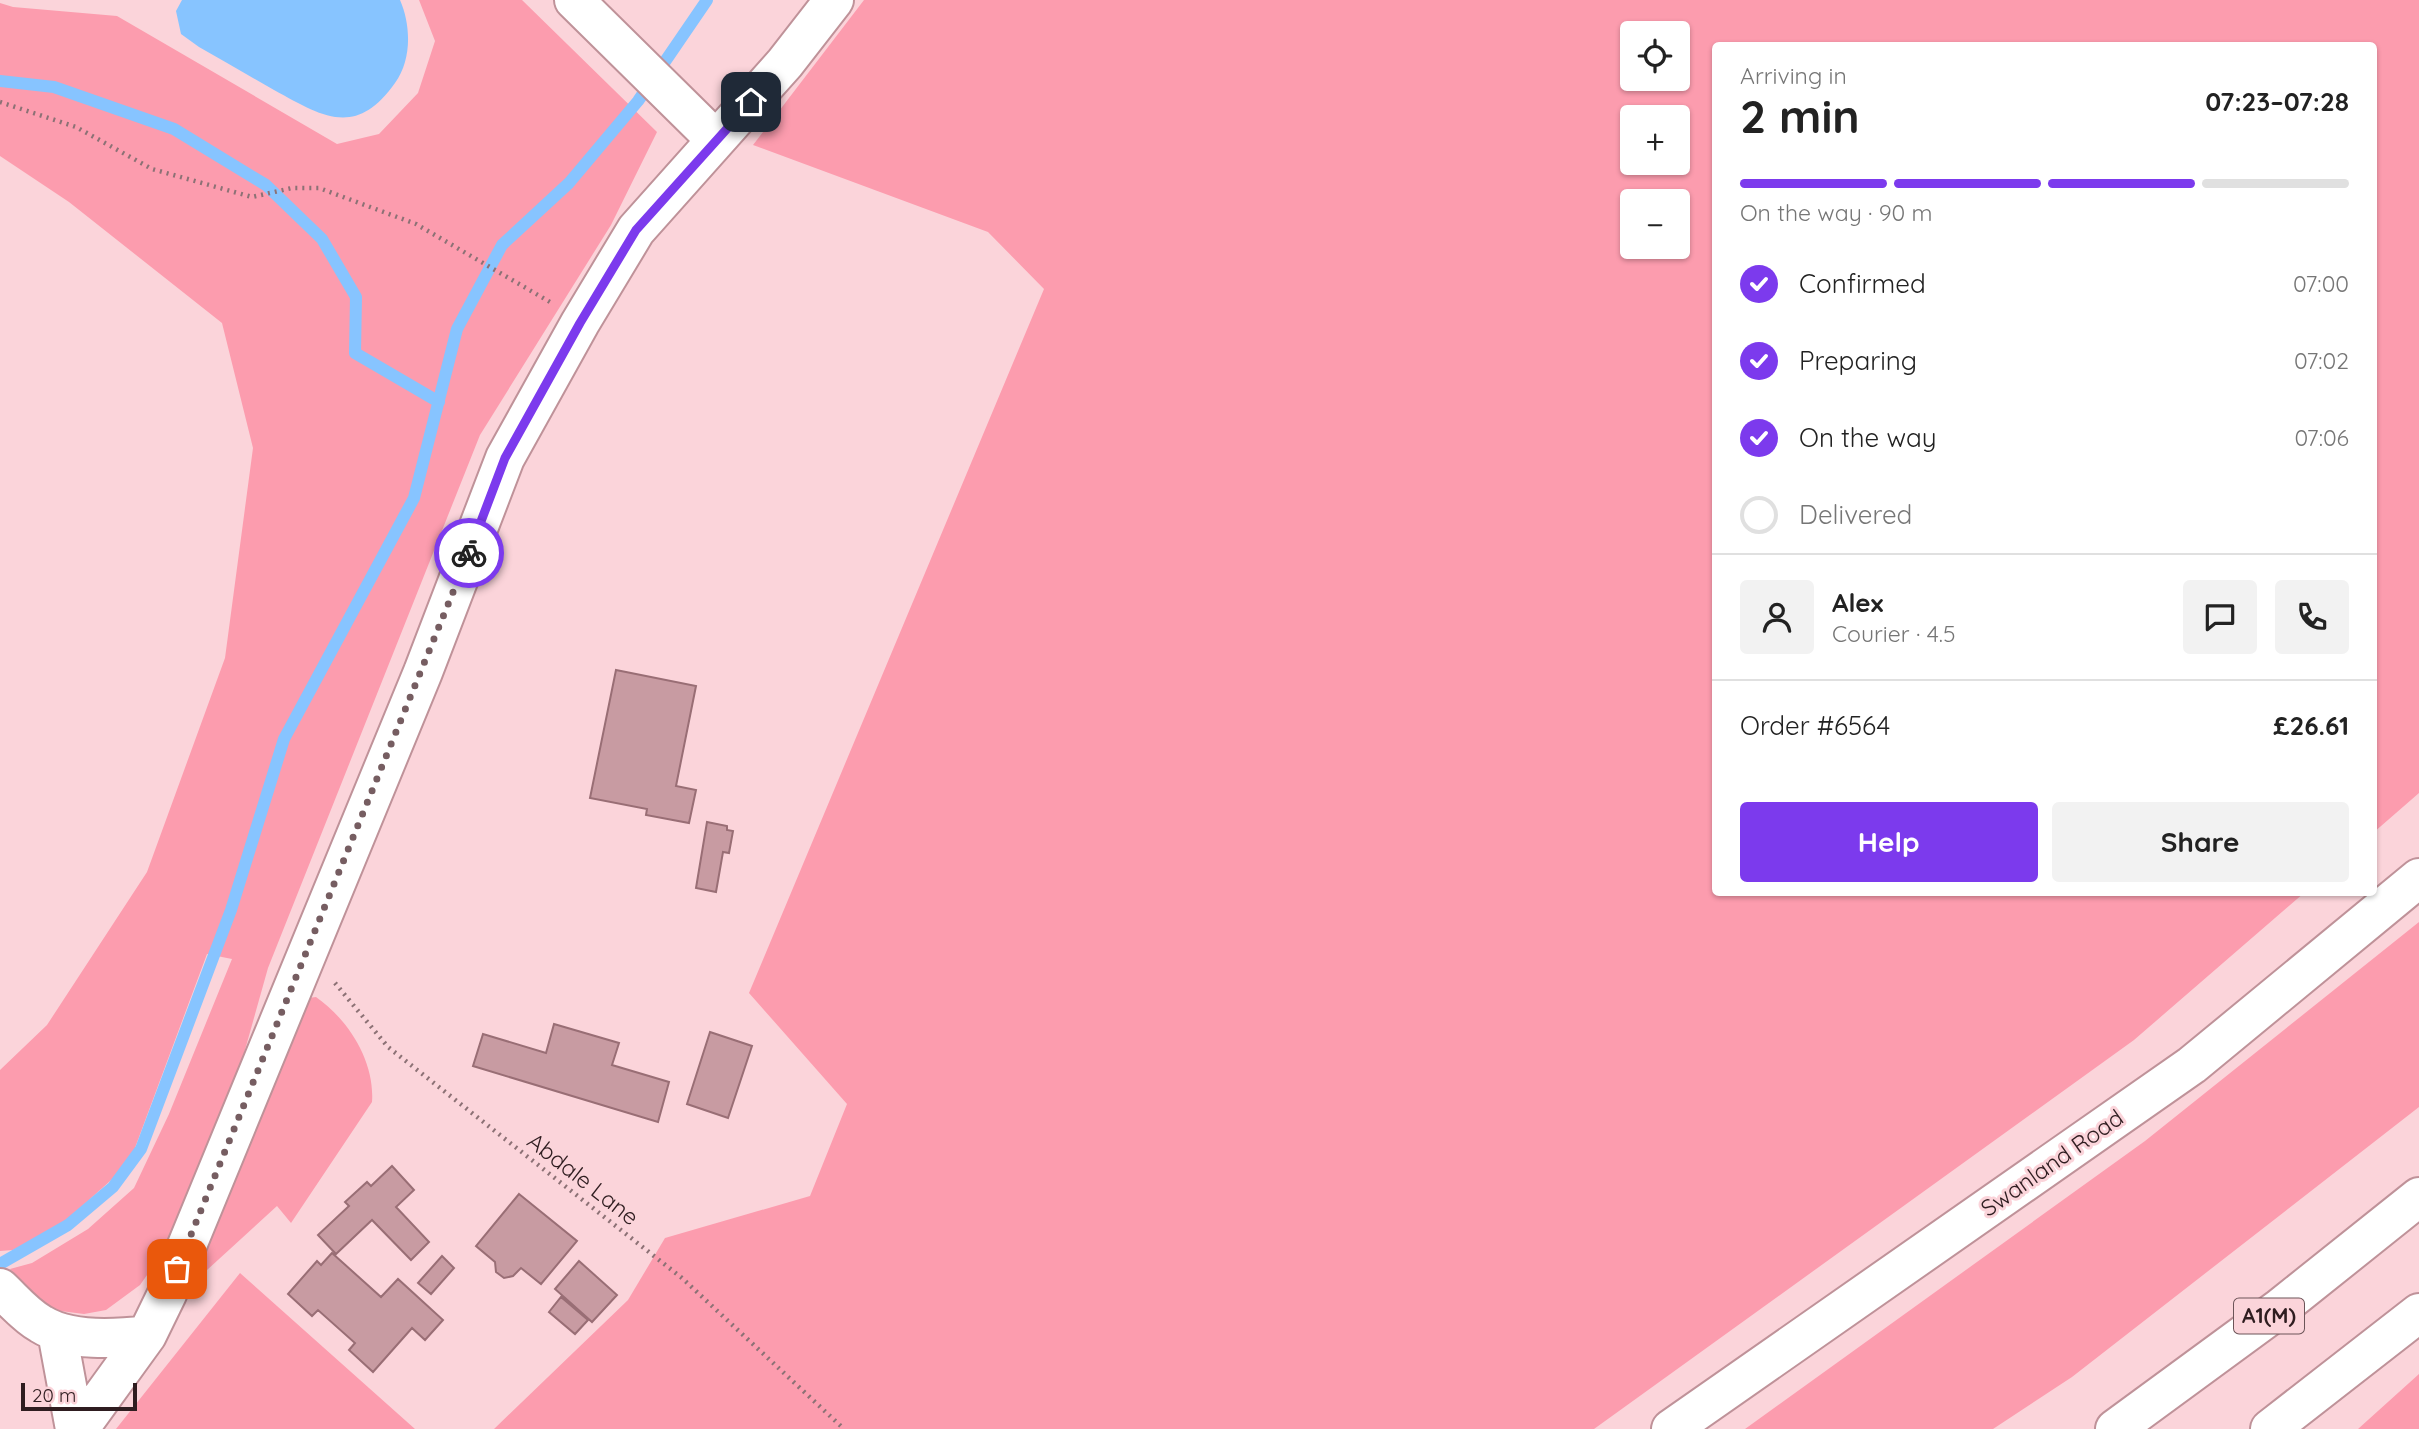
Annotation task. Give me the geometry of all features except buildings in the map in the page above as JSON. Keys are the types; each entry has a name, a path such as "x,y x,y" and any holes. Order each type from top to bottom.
{"main road":[{"path":"574,0 716,140"},
{"path":"77,1429 147,1335 199,1220 423,672 505,458 580,323 636,230 785,63 834,0"},
{"name":"Swanland Road","path":"1671,1429 2192,1066 2419,878"},
{"name":"A1(M)","path":"2115,1429 2280,1308 2419,1197"},
{"path":"0,1288 41,1325 57,1332 96,1337 147,1335"},
{"path":"2270,1429 2419,1313"},
{"path":"57,1332 77,1429"}],"path":[{"path":"0,102 76,127 152,169 252,197 292,188 319,188 416,224 463,248 536,292"},
{"name":"Abdale Lane","path":"308,950 388,1047 682,1278 844,1429"}],"shaded area":[{"path":"419,0 522,0 657,132 611,225 480,435 268,968 243,1057 186,1220 140,1285 106,1310 84,1314 45,1309 10,1269 32,1263 88,1229 134,1188 169,1114 232,959 207,954 129,1164 60,1226 13,1250 0,1251 0,1070 47,1025 147,872 225,658 253,448 222,323 69,202 0,156 0,3 13,7 117,16 337,144 379,134 418,93 435,41"},
{"path":"864,0 2419,0 2419,793 2377,830 2377,42 1712,42 1712,896 2301,896 2134,1040 1594,1429 494,1429 628,1300 665,1238 810,1196 847,1104 749,993 1044,289 988,232 753,145"},
{"path":"2419,922 2419,1107 2072,1377 1993,1429 1745,1429 2145,1141"},
{"path":"316,997 339,1017 358,1043 369,1072 372,1102 291,1223 277,1206 195,1281 189,1278 308,998"},
{"path":"240,1273 415,1429 116,1429"},
{"path":"2419,1374 2419,1429 2358,1429"}],"water":[{"path":"182,0 400,0 408,31 405,64 395,83 381,100 367,111 352,117 324,114 274,90 181,34 176,11"}],"waterway":[{"path":"0,1264 68,1225 113,1187 141,1149 231,910 284,739 414,498 457,329 502,245 569,183 638,101 707,0"},
{"path":"0,81 54,87 174,129 266,185 322,239 356,297 355,353 439,402"}],"way so far":[{"path":"177,1269 423,672 469,553"}],"route":[{"path":"469,553 505,458 580,323 636,230 751,102"}]}
